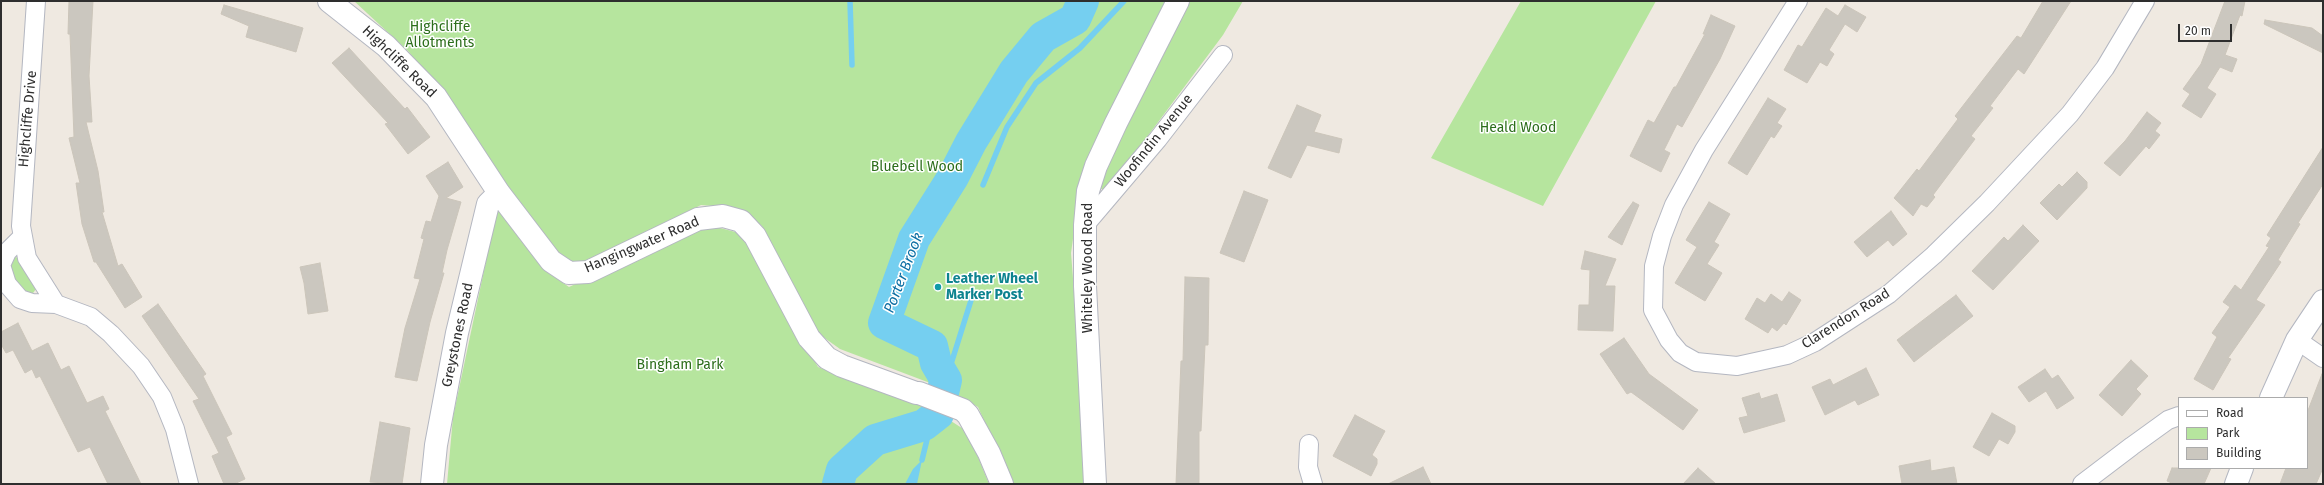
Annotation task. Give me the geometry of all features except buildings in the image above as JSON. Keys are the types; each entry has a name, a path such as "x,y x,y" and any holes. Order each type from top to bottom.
{"street":[{"name":"Highcliffe Drive","path":"36,1 24,162 22,237 27,258 34,272 56,304"},
{"name":"Highcliffe Road","path":"328,1 386,46 436,97 500,193"},
{"name":"Whiteley Wood Road","path":"1095,484 1085,286 1085,225 1088,191 1096,166 1178,1"},
{"name":"Clarendon Road","path":"1798,1 1704,150 1674,205 1662,236 1654,266 1653,310 1669,340 1680,353 1696,362 1737,366 1787,355 1815,342 1889,294 1934,255 2027,163 2070,114 2105,68 2145,1"},
{"name":"Woofindin Avenue","path":"1085,225 1158,139 1222,55"},
{"name":"Hangingwater Road","path":"500,193 551,261 569,273 588,272 698,219 722,216 741,221 755,236 809,338 827,358 842,366 963,410 976,427 1002,484"},
{"name":"Greystones Road","path":"432,484 436,445 457,333 488,204 500,193"},
{"path":"22,237 7,252 1,265 7,284 20,299 32,303 56,304 91,317 111,334 142,366 162,397 172,423 189,484"},
{"path":"2271,397 2297,340 2323,301"},
{"path":"2297,340 2323,358"},
{"path":"2082,484 2168,420 2178,416"},
{"path":"1309,444 1308,467 1313,484"},
{"path":"2236,484 2242,469"}],"green space":[{"name":"Bluebell Wood","path":"354,1 1168,1 1081,182 1071,253 1084,417 1084,484 1012,484 978,407 946,389 840,349 819,334 762,226 737,208 701,205 583,264 565,260 550,251 443,93 408,51"},
{"path":"1188,1 1243,1 1223,35 1147,137 1104,190 1097,187 1122,125"},
{"name":"Heald Wood","path":"1521,1 1656,1 1543,206 1431,158"},
{"name":"Bingham Park","path":"497,209 543,269 569,287 705,224 743,234 818,367 937,412 968,432 989,484 447,484 453,417"},
{"path":"15,257 20,258 36,289 33,293 21,293 8,263"}],"water":[{"path":"922,460 917,484 905,484 913,469"}],"waterway":[{"path":"850,1 852,65"},
{"name":"Porter Brook","path":"838,484 842,470 875,440 924,425 938,414 946,380 936,363 932,346 884,323 914,239 953,177 971,142 1014,72 1043,37 1075,19 1083,1"},
{"path":"983,185 1007,127 1036,83 1080,48 1124,1"},
{"path":"946,380 973,294"},
{"path":"929,392 936,363"},
{"path":"901,432 924,412 927,401"},
{"path":"922,460 932,419"}],"place":[{"name":"Leather Wheel Marker Post","path":"938,287"}],"park label":[{"name":"Highcliffe Allotments","path":"440,36"}]}
